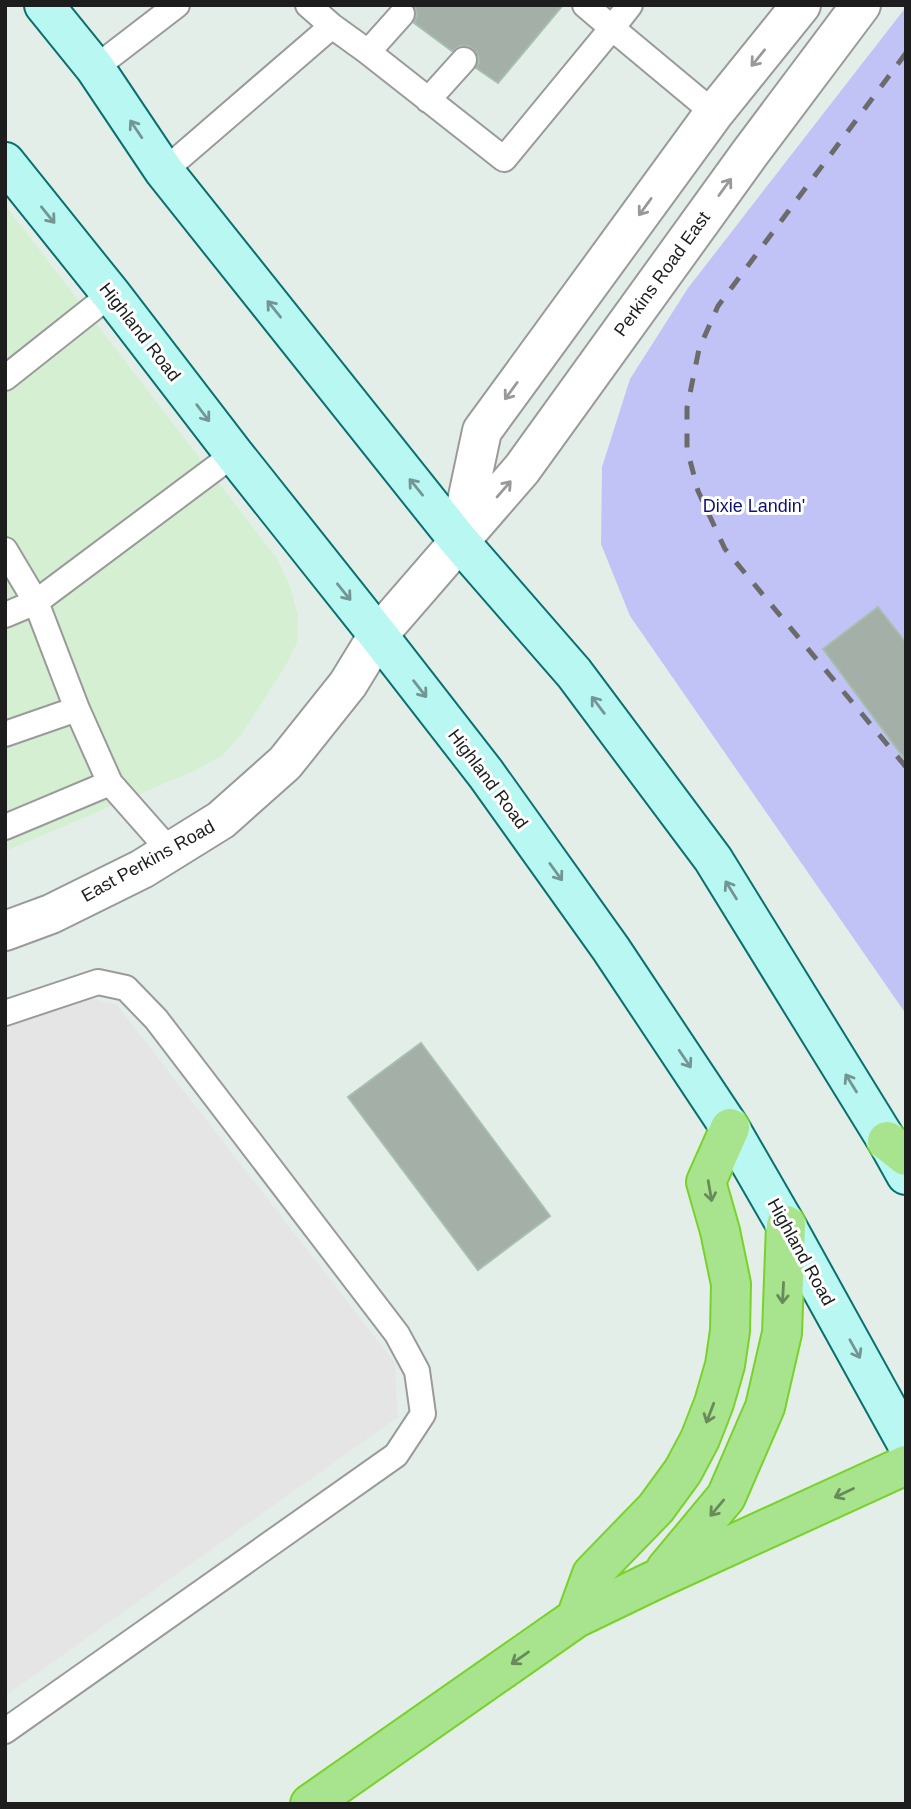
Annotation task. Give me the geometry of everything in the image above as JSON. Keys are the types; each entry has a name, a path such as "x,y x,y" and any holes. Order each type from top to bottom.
{"highway":[{"path":"576,1618 592,1574 656,1508 683,1471 700,1439 714,1402 725,1365 731,1283 706,1182 730,1128"},
{"path":"659,1578 726,1497 765,1407 782,1333 786,1225"},
{"path":"310,1804 576,1618 906,1465"}],"main road":[{"path":"44,5 94,68 164,171 458,541 574,673 713,859 896,1148 906,1175"},
{"name":"Highland Road","path":"5,162 378,635 501,795 611,949 730,1128 906,1442"}],"street":[{"name":"Perkins Road East","path":"458,541 482,430 714,113 801,5"},
{"name":"Perkins Road East","path":"378,635 522,469 742,164 862,5"},
{"name":"East Perkins Road","path":"5,931 51,914 142,869 221,820 285,763 348,684 378,635"}],"lane":[{"path":"94,68 177,5"},
{"path":"308,5 504,159 629,5"},
{"path":"585,5 714,113"},
{"path":"368,52 402,14"},
{"path":"164,171 332,26"},
{"path":"428,100 464,60"},
{"path":"5,378 111,294"},
{"path":"5,615 36,601 234,454"},
{"path":"5,550 36,601 77,709 110,783 170,851"},
{"path":"5,734 77,709"},
{"path":"5,827 110,783"},
{"path":"5,1013 98,982 126,988 156,1019 397,1334 417,1371 423,1415 396,1455 5,1731"}],"shaded area":[{"path":"5,205 278,560 291,589 298,616 297,643 286,665 241,735 223,755 194,771 5,851"},
{"path":"80,995 117,1005 395,1363 398,1417 5,1696 5,1023"}],"green space":[{"name":"Dixie Landin'","path":"906,7 906,1014 630,616 601,544 602,467 630,379 688,288"}],"building":[{"path":"414,5 563,5 498,83 476,68 479,62 473,49 460,46 452,51 414,23 417,16"},
{"path":"878,607 906,643 906,761 823,649"},
{"path":"421,1043 550,1216 478,1270 348,1097"}],"railway":[{"path":"906,53 718,306 699,349 687,408 687,449 698,491 725,549 906,767"}]}
